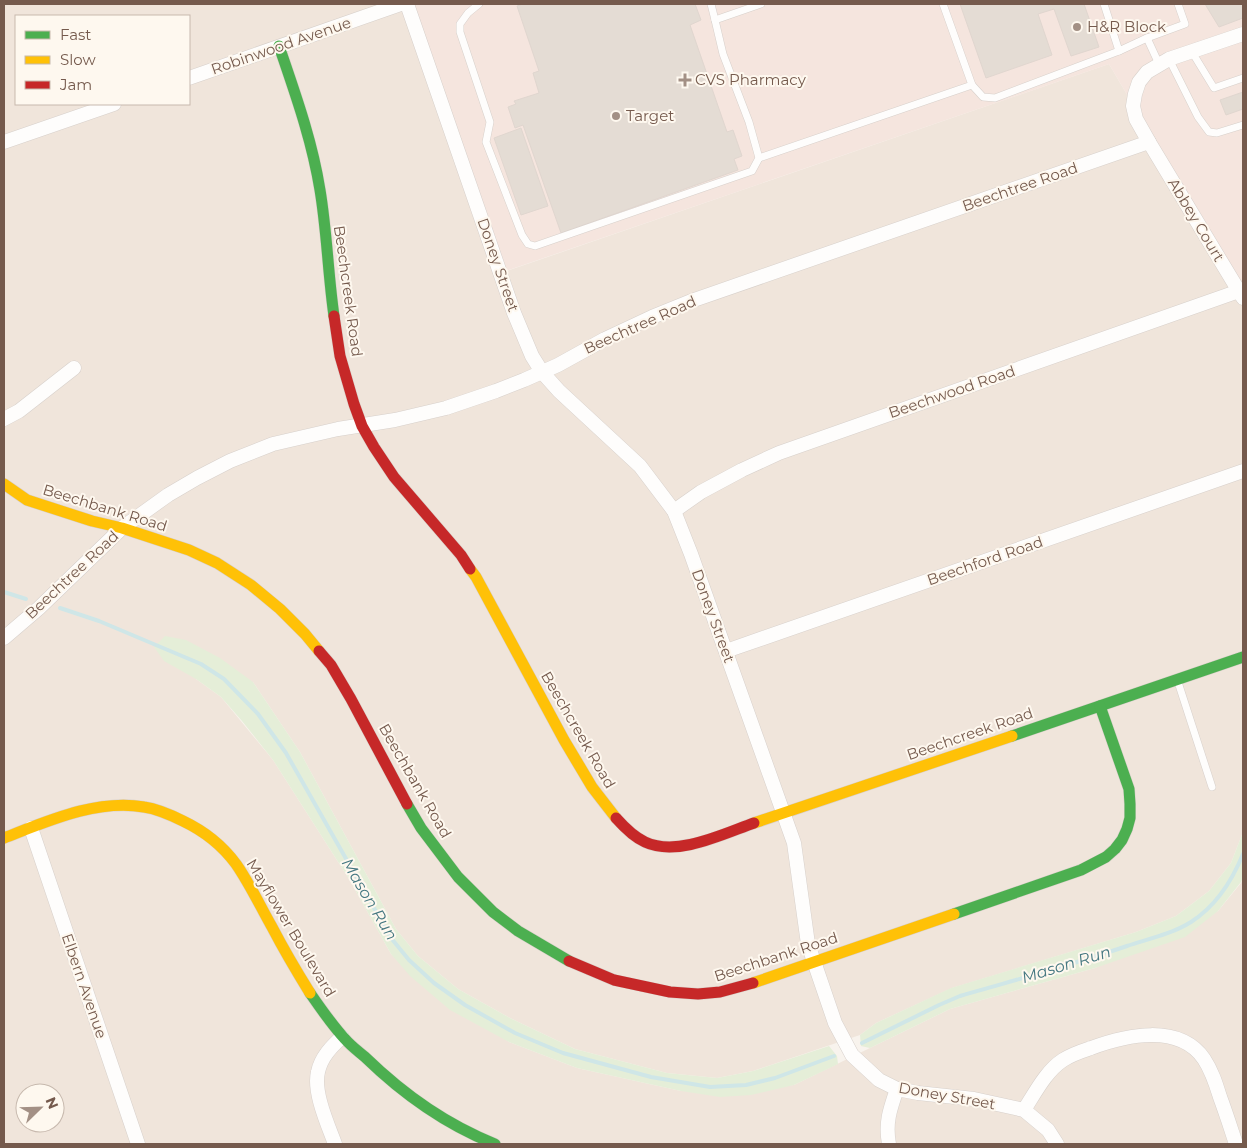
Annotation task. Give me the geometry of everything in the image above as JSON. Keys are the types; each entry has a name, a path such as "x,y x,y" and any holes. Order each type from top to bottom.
{"street":[{"name":"Robinwood Avenue","path":"190,78 401,4"},
{"name":"Doney Street","path":"407,4 514,313 532,356 542,372 558,391 640,466 674,511 794,843 808,944 835,1023 852,1055 879,1080 897,1089 974,1099 1024,1110 1048,1130 1057,1144"},
{"path":"1150,142 1136,119 1133,106 1139,82 1147,72 1164,62 1243,34"},
{"name":"Beechcreek Road","path":"279,46 300,107 312,150 320,190 330,290 340,356 362,426 394,477 462,555 476,577 564,741 598,797 614,816 642,840 669,848 683,846 1243,657"},
{"path":"4,142 111,105"},
{"name":"Beechtree Road","path":"4,638 39,608 122,528 168,495 230,461 274,444 338,429 395,420 446,408 496,391 542,372 652,317 694,300 1150,142"},
{"name":"Abbey Court","path":"1150,142 1241,295"},
{"name":"Beechwood Road","path":"674,511 709,487 779,453 1241,295"},
{"path":"4,419 19,411 74,368"},
{"name":"Beechford Road","path":"726,651 1243,471"},
{"name":"Beechbank Road","path":"4,484 27,500 189,550 217,564 251,585 280,609 305,634 331,665 352,699 421,828 458,877 493,912 518,931 564,959 614,980 670,992 698,994 720,992 740,987 1096,864 1114,851 1122,839 1130,816 1131,800 1126,779 1100,706"},
{"name":"Mayflower Boulevard","path":"4,838 59,818 100,808 124,806 142,806 158,810 195,826 210,836 238,866 296,969 319,1006 342,1037 375,1068 408,1095 445,1119 486,1141 496,1144"},
{"name":"Elbern Avenue","path":"31,828 138,1144"},
{"path":"1024,1110 1050,1072 1064,1060 1103,1043 1129,1037 1159,1035 1175,1038 1192,1047 1203,1058 1212,1074 1236,1144"},
{"path":"335,1144 320,1100 318,1072 330,1048 342,1037"},
{"path":"889,1144 887,1130 891,1107 897,1089"}],"lane":[{"path":"479,4 468,13 460,24 460,32 490,122 486,142 522,235 528,244 535,246 752,171 760,158 972,85"},
{"path":"711,4 723,54 749,122 760,158"},
{"path":"715,20 761,4"},
{"path":"943,4 972,85 983,97 995,98 1185,24 1178,4"},
{"path":"1104,4 1119,51"},
{"path":"1147,38 1208,132 1217,134 1243,125"},
{"path":"1192,52 1214,88 1243,78"},
{"path":"1177,679 1212,787"}],"shaded area":[{"path":"4,4 409,4 501,273 1109,64 1243,292 1243,832 1231,863 1209,891 1176,916 1136,932 952,988 876,1023 860,1035 753,1071 717,1078 667,1073 575,1049 510,1018 458,989 418,956 396,929 300,752 253,682 196,679 221,697 273,760 349,879 391,954 509,1042 577,1068 681,1091 794,1085 950,1009 1095,968 1218,911 1243,878 1243,1144 4,1144"},
{"path":"409,4 1243,4 1243,292 1109,64 500,273"}],"green space":[{"path":"165,636 186,640 220,658 253,682 300,752 396,929 418,956 458,989 510,1018 575,1049 667,1073 717,1078 753,1071 829,1046 837,1056 838,1064 794,1085 751,1095 720,1097 681,1091 577,1068 509,1042 450,1010 410,976 391,954 349,879 273,760 242,721 221,697 196,679 164,661 154,647"},
{"path":"1243,832 1243,878 1241,882 1218,911 1185,937 1095,968 950,1009 870,1048 861,1046 860,1035 876,1023 951,988 1136,932 1176,916 1209,891 1231,863"}],"building":[{"name":"Target","path":"523,4 695,4 701,20 690,25 727,132 733,130 742,156 734,159 738,170 561,233 523,125 515,128 508,107 516,104 514,101 539,93 533,73 539,71 517,6"},
{"path":"960,4 1084,4 1099,47 1071,56 1054,9 1038,14 1052,55 986,78"},
{"path":"1205,4 1243,4 1243,18 1219,27"},
{"path":"1243,92 1243,109 1226,115 1220,100"},
{"path":"521,128 548,206 521,215 494,138"}],"waterway":[{"name":"Mason Run","path":"4,592 26,599"},
{"name":"Mason Run","path":"60,608 99,621 201,664 224,679 258,714 286,753 391,938 409,960 434,983 465,1005 515,1033 563,1053 651,1077 710,1087 746,1085 775,1078 834,1056"},
{"name":"Mason Run","path":"862,1043 960,996 1085,960 1176,930 1200,916 1216,901 1234,874 1243,854"}],"traffic: fast":[{"path":"279,46 317,171 334,316"},
{"path":"1012,736 1243,657"},
{"path":"954,914 1081,870 1106,857 1122,840 1130,818 1129,789 1100,706"},
{"path":"407,804 421,828 458,877 493,912 518,931 569,961"},
{"path":"310,993 347,1042 394,1083 443,1118 495,1144"}],"traffic: slow":[{"path":"4,484 27,500 189,550 217,563 251,585 280,609 319,651"},
{"path":"470,569 564,740 592,787 616,818"},
{"path":"754,823 1012,736"},
{"path":"4,838 72,813 108,806 126,805 149,808 183,821 212,839 236,864 310,993"},
{"path":"753,983 954,914"}],"traffic: jam":[{"path":"334,316 340,356 362,426 394,477 461,555 470,569"},
{"path":"319,651 331,665 351,699 407,804"},
{"path":"616,818 629,832 641,840 658,846 671,847 714,838 754,823"},
{"path":"569,961 614,980 670,992 698,994 720,992 753,983"}],"place":[{"name":"H&R Block","path":"1077,27"},
{"name":"CVS Pharmacy","path":"685,80"},
{"name":"Target","path":"616,116"}]}
